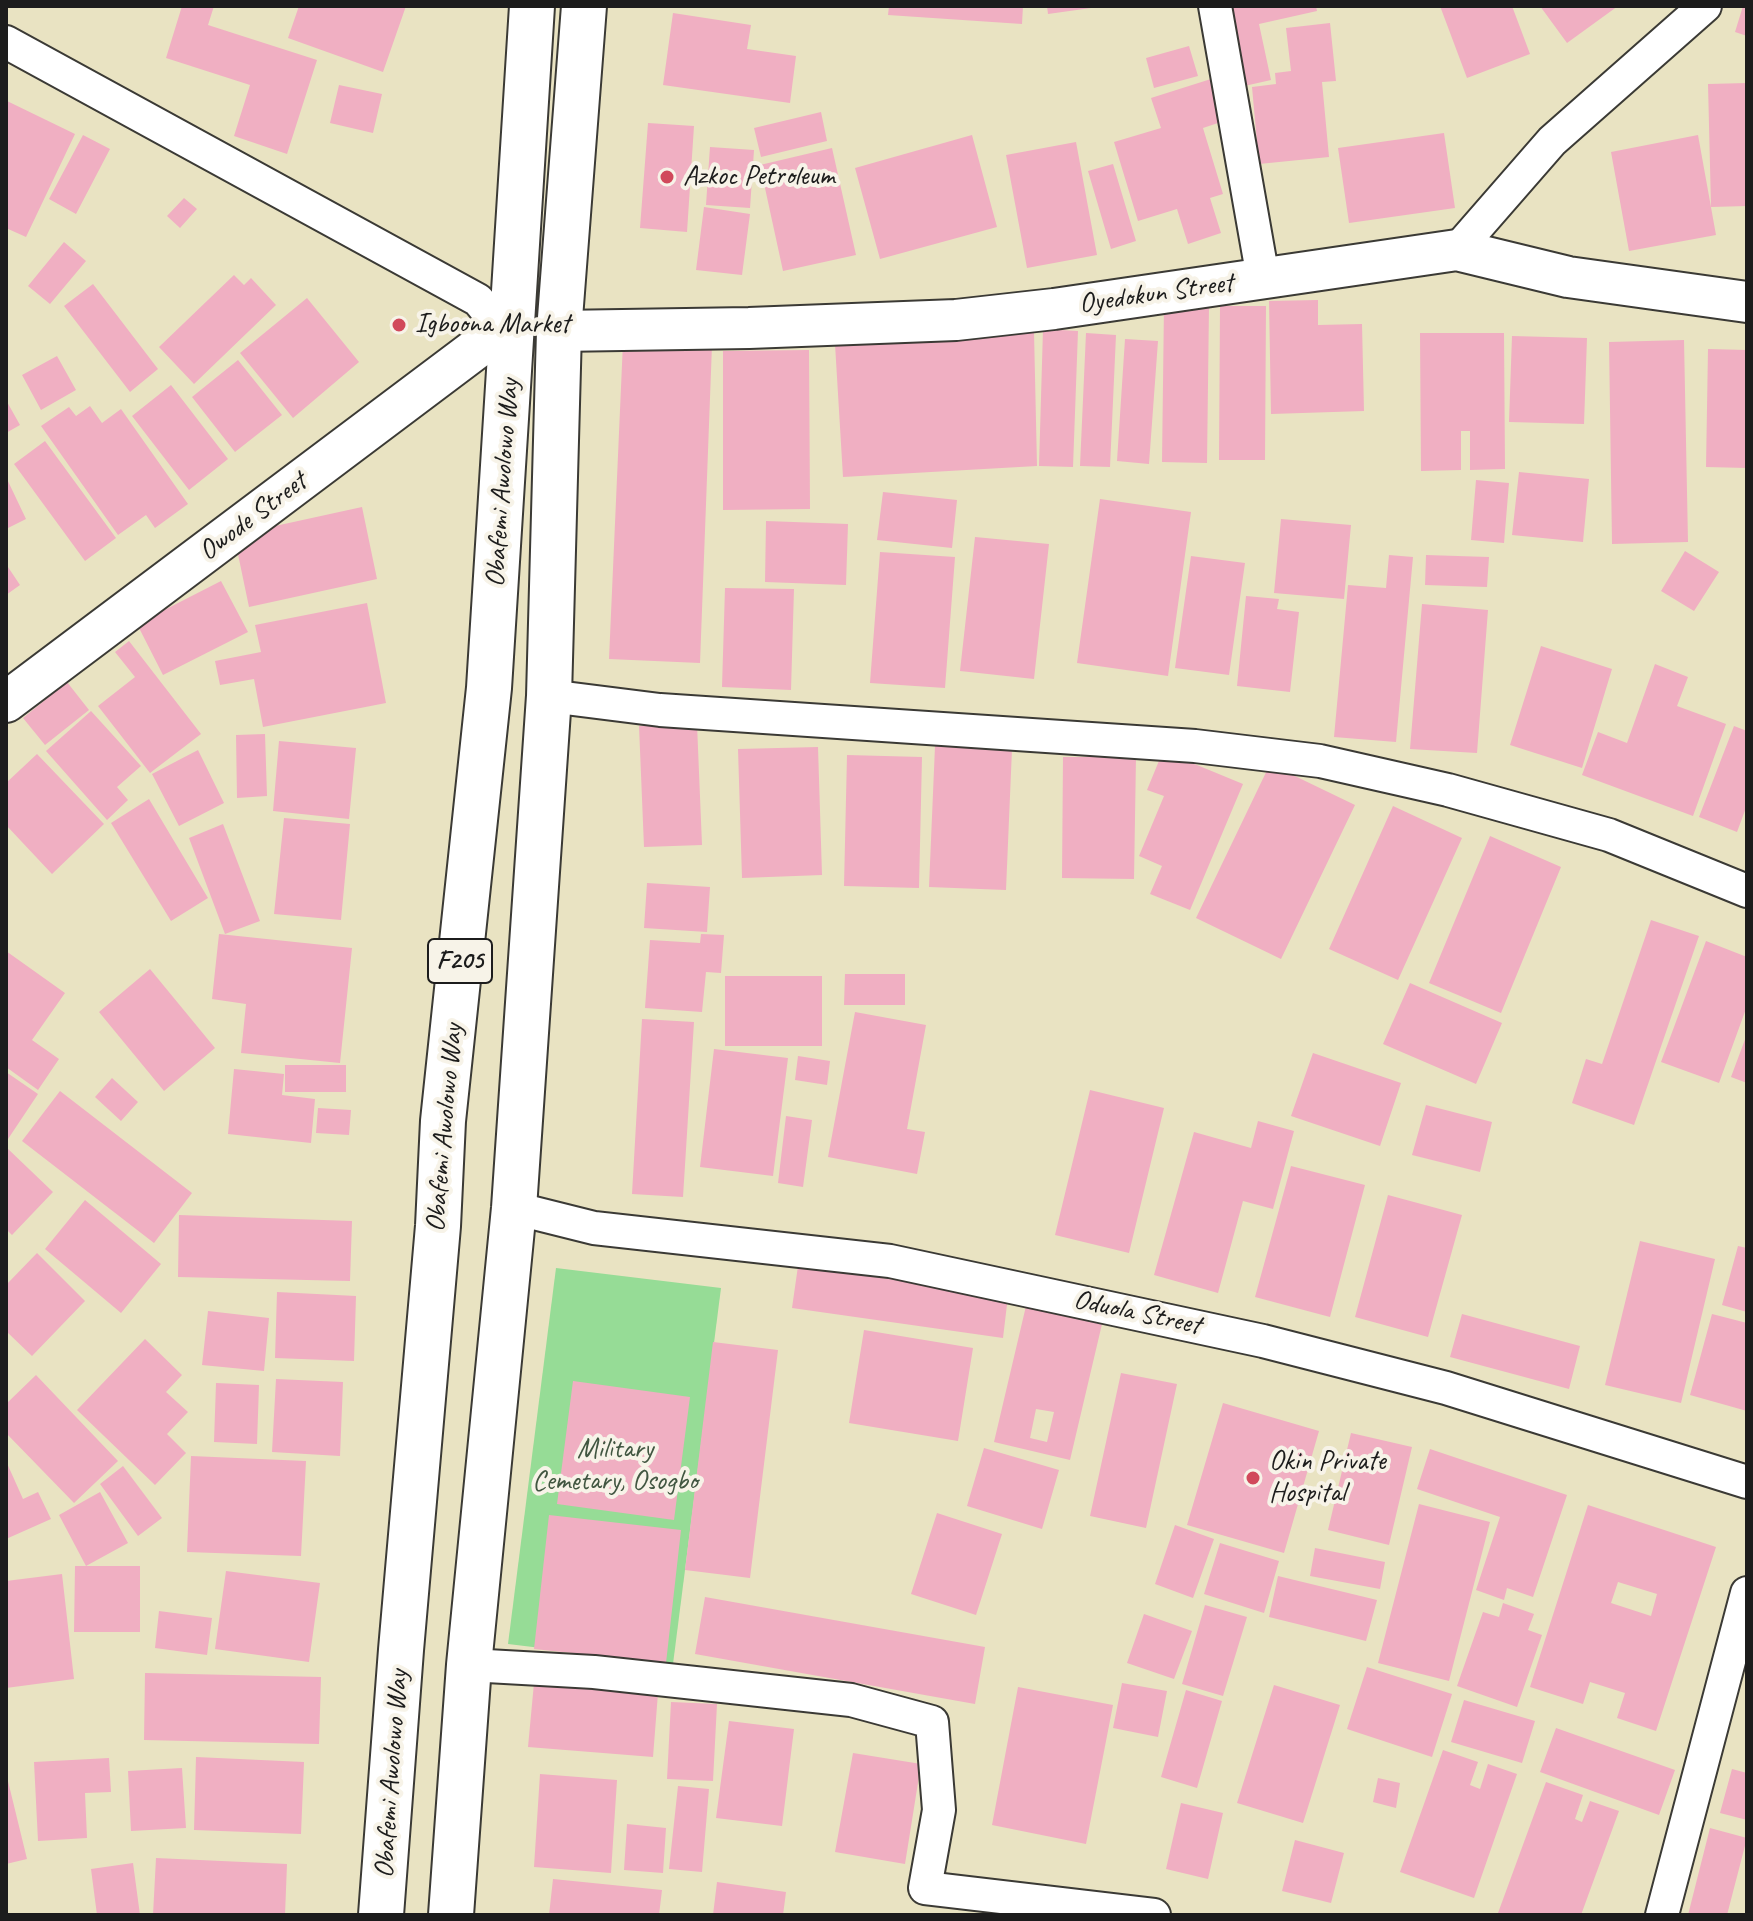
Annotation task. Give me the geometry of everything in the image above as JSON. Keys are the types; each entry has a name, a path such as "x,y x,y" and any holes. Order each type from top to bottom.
{"main road":[{"name":"Obafemi Awolowo Way","path":"381,1915 438,1226 443,1121 489,688 507,333 532,6"},
{"name":"Obafemi Awolowo Way","path":"451,1915 469,1665 514,1208 549,696 559,331 584,6"}],"street":[{"path":"1215,6 1263,278"},
{"path":"1457,250 1552,141 1705,6"},
{"path":"6,42 478,300 507,333"},
{"name":"Oyedokun Street","path":"559,331 956,320 1054,309 1457,250 1568,277 1747,302"},
{"name":"Owode Street","path":"6,702 485,342 507,333"},
{"path":"549,696 660,710 1195,746 1320,761 1448,790 1609,835 1747,891"},
{"name":"Oduola Street","path":"514,1208 594,1228 890,1261 1263,1341 1446,1388 1747,1482"},
{"path":"1662,1915 1747,1593"},
{"path":"469,1665 594,1672 851,1700 932,1722 939,1810 925,1888 1049,1909 1154,1915"}],"green space":[{"name":"Military Cemetary, Osogbo","path":"556,1268 721,1288 673,1664 508,1644"}],"building":[{"path":"182,6 214,6 208,25 317,60 287,154 234,136 250,85 166,58"},
{"path":"299,6 406,6 383,72 288,38"},
{"path":"889,6 1023,6 1022,24 888,15"},
{"path":"1047,6 1091,6 1091,8 1048,14"},
{"path":"1223,6 1316,6 1317,11 1259,24 1271,80 1240,87"},
{"path":"1440,6 1512,6 1530,54 1467,78"},
{"path":"1540,6 1618,6 1567,43"},
{"path":"1743,6 1747,6 1747,36 1735,32"},
{"path":"673,13 751,25 747,49 796,56 790,103 663,85"},
{"path":"1330,23 1336,81 1322,82 1329,157 1259,164 1252,87 1276,84 1275,73 1291,71 1286,28"},
{"path":"1189,46 1198,76 1154,88 1146,58"},
{"path":"1211,79 1224,121 1203,128 1223,194 1210,198 1221,233 1188,244 1177,209 1138,221 1114,142 1161,128 1151,98"},
{"path":"1747,83 1747,206 1711,207 1708,84"},
{"path":"339,85 382,94 373,133 330,123"},
{"path":"7,101 75,134 26,237 6,228"},
{"path":"821,112 827,141 761,157 754,128"},
{"name":"Azkoc Petroleum","path":"648,123 694,126 687,232 640,228"},
{"path":"1444,133 1455,208 1349,223 1338,148"},
{"path":"83,135 110,149 76,214 49,199"},
{"path":"972,135 997,227 880,259 855,168"},
{"path":"1698,135 1716,235 1629,251 1611,152"},
{"path":"1076,142 1097,255 1027,268 1006,155"},
{"path":"710,147 754,150 750,208 706,205"},
{"path":"832,148 856,255 783,271 760,165"},
{"path":"1113,164 1136,241 1111,249 1088,171"},
{"path":"184,198 197,209 180,228 167,216"},
{"path":"704,207 750,214 742,275 696,270"},
{"path":"64,242 86,261 50,304 28,286"},
{"path":"234,275 244,285 251,278 276,305 194,384 159,347"},
{"path":"93,284 158,369 130,392 64,306"},
{"path":"307,298 359,362 293,418 240,353"},
{"path":"1318,300 1318,325 1362,324 1364,411 1271,414 1269,301"},
{"path":"1164,305 1209,306 1207,463 1162,462"},
{"path":"1220,306 1266,306 1265,460 1219,460"},
{"path":"1043,329 1078,331 1073,467 1039,466"},
{"path":"1034,332 1037,466 843,477 835,344"},
{"path":"1086,333 1116,335 1110,467 1080,466"},
{"path":"1420,333 1504,333 1505,469 1470,470 1470,431 1461,431 1461,470 1421,471"},
{"path":"1512,336 1587,338 1584,424 1509,422"},
{"path":"1125,339 1158,341 1149,464 1117,461"},
{"path":"1684,340 1688,542 1612,544 1609,342"},
{"path":"623,342 712,345 700,663 609,659"},
{"path":"1708,349 1747,350 1747,468 1706,467"},
{"path":"809,350 810,509 723,510 723,351"},
{"path":"57,356 76,390 41,410 22,375"},
{"path":"238,360 282,415 235,452 192,397"},
{"path":"171,385 228,459 189,490 132,416"},
{"path":"6,400 20,425 6,433"},
{"path":"90,406 102,423 121,409 188,504 155,528 146,515 118,535 41,426 69,407 76,416"},
{"path":"45,441 116,538 85,561 14,464"},
{"path":"1519,472 1589,479 1583,542 1512,535"},
{"path":"6,477 26,519 6,529"},
{"path":"1476,480 1509,483 1504,543 1471,540"},
{"path":"883,492 957,500 952,548 877,540"},
{"path":"1100,499 1191,512 1168,676 1077,663"},
{"path":"362,507 377,579 249,607 234,535"},
{"path":"1281,519 1351,525 1344,599 1274,593"},
{"path":"766,521 848,524 846,585 765,582"},
{"path":"975,537 1049,544 1034,679 960,671"},
{"path":"1685,551 1719,572 1694,611 1661,591"},
{"path":"880,552 955,557 945,688 870,683"},
{"path":"1389,555 1413,557 1396,742 1334,737 1348,585 1386,588"},
{"path":"1426,555 1489,557 1487,587 1425,585"},
{"path":"1191,556 1245,563 1229,675 1175,668"},
{"path":"6,564 20,585 6,595"},
{"path":"221,581 248,632 163,675 137,624"},
{"path":"725,588 794,589 791,690 722,687"},
{"path":"1246,596 1279,599 1277,609 1299,612 1290,692 1237,686"},
{"path":"367,603 386,703 263,727 254,679 220,685 215,661 261,652 255,625"},
{"path":"1422,604 1488,610 1477,753 1410,749"},
{"path":"129,641 201,734 150,773 98,706 135,677 115,652"},
{"path":"1541,646 1612,669 1582,768 1510,745"},
{"path":"1655,664 1688,677 1677,706 1726,724 1693,816 1582,775 1598,732 1627,743"},
{"path":"67,682 89,710 45,745 23,718"},
{"path":"91,711 141,766 117,787 128,800 107,820 46,751"},
{"path":"697,724 702,845 644,847 639,726"},
{"path":"1734,726 1747,731 1747,805 1737,832 1699,817"},
{"path":"265,734 267,796 237,798 236,735"},
{"path":"279,741 356,748 349,819 273,811"},
{"path":"935,746 1012,749 1006,890 929,887"},
{"path":"818,747 822,875 742,878 738,749"},
{"path":"198,750 224,803 179,826 152,774"},
{"path":"1163,751 1243,784 1190,910 1150,894 1162,866 1139,856 1164,796 1147,790"},
{"path":"37,754 104,824 52,874 6,825 6,783"},
{"path":"847,755 922,757 919,888 844,886"},
{"path":"1063,757 1136,757 1134,879 1062,878"},
{"path":"1270,764 1355,805 1281,959 1196,918"},
{"path":"149,799 208,898 171,921 111,823"},
{"path":"1393,806 1462,838 1398,980 1329,949"},
{"path":"284,818 350,824 341,920 274,914"},
{"path":"223,824 260,921 225,934 189,838"},
{"path":"1490,836 1561,867 1501,1013 1429,983"},
{"path":"647,883 710,887 707,932 644,928"},
{"path":"1651,920 1699,936 1634,1125 1572,1103 1586,1059 1602,1064"},
{"path":"219,934 352,948 340,1063 241,1053 246,1004 212,999"},
{"path":"701,934 724,935 721,973 706,972 702,1012 645,1008 650,940 700,943"},
{"path":"1706,941 1747,957 1747,1006 1719,1083 1661,1062"},
{"path":"6,951 65,993 32,1040 59,1059 38,1090 6,1067"},
{"path":"150,969 215,1048 164,1091 99,1012"},
{"path":"845,974 905,974 905,1005 844,1005"},
{"path":"725,976 822,976 822,1046 725,1046"},
{"path":"1410,983 1502,1023 1476,1084 1383,1044"},
{"path":"855,1012 926,1025 907,1129 925,1132 917,1174 828,1157"},
{"path":"642,1019 694,1022 683,1197 632,1194"},
{"path":"1747,1034 1747,1083 1731,1077"},
{"path":"714,1049 788,1058 773,1176 700,1167"},
{"path":"1313,1053 1401,1083 1380,1146 1291,1116"},
{"path":"798,1056 830,1061 827,1085 795,1080"},
{"path":"285,1065 346,1065 346,1092 285,1092"},
{"path":"234,1069 284,1074 282,1095 315,1099 311,1143 228,1134"},
{"path":"6,1072 38,1094 6,1142"},
{"path":"112,1078 138,1102 121,1121 95,1097"},
{"path":"1090,1090 1164,1108 1129,1253 1055,1235"},
{"path":"60,1091 192,1193 154,1243 22,1141"},
{"path":"1426,1105 1492,1122 1480,1172 1412,1155"},
{"path":"318,1108 351,1110 349,1135 316,1133"},
{"path":"786,1116 812,1120 803,1187 778,1183"},
{"path":"1258,1121 1294,1131 1273,1209 1243,1201 1218,1293 1154,1275 1194,1132 1251,1148"},
{"path":"6,1147 53,1192 12,1235 6,1229"},
{"path":"1291,1166 1365,1185 1330,1317 1255,1297"},
{"path":"1388,1195 1462,1215 1428,1337 1355,1317"},
{"path":"85,1200 161,1264 121,1313 45,1249"},
{"path":"179,1215 352,1221 350,1281 178,1277"},
{"path":"1640,1241 1715,1259 1681,1403 1605,1385"},
{"path":"1738,1246 1747,1248 1747,1312 1722,1305"},
{"path":"37,1253 85,1301 32,1356 6,1331 6,1285"},
{"path":"798,1266 1008,1296 1003,1338 792,1308"},
{"path":"277,1292 356,1296 354,1361 275,1358"},
{"path":"1026,1306 1102,1324 1070,1460 994,1442","holes":["1036,1409 1054,1412 1047,1442 1030,1438"]},
{"path":"208,1311 269,1318 264,1371 202,1365"},
{"path":"1462,1314 1580,1346 1569,1389 1450,1357"},
{"path":"1712,1314 1747,1323 1747,1411 1690,1395"},
{"path":"864,1330 973,1348 958,1441 849,1423"},
{"path":"145,1339 182,1375 166,1392 188,1412 167,1434 186,1453 155,1485 77,1410"},
{"path":"713,1342 778,1350 750,1578 685,1570"},
{"path":"1121,1373 1177,1384 1146,1528 1090,1516"},
{"path":"36,1375 118,1461 74,1503 6,1433 6,1404"},
{"path":"276,1379 343,1382 340,1456 272,1452"},
{"path":"573,1381 690,1397 674,1520 557,1504"},
{"path":"216,1383 259,1385 257,1444 214,1442"},
{"name":"Okin Private Hospital","path":"1223,1403 1319,1431 1284,1553 1187,1525"},
{"path":"1351,1433 1412,1447 1389,1545 1328,1530"},
{"path":"984,1448 1059,1470 1042,1529 967,1506"},
{"path":"1430,1449 1567,1495 1533,1597 1507,1588 1504,1600 1476,1590 1500,1517 1417,1489"},
{"path":"191,1456 306,1461 301,1556 187,1552"},
{"path":"6,1461 23,1499 38,1492 51,1519 6,1539"},
{"path":"123,1466 162,1518 138,1536 100,1484"},
{"path":"100,1492 128,1543 86,1566 59,1515"},
{"path":"1419,1504 1490,1522 1449,1681 1378,1663"},
{"path":"1588,1505 1716,1547 1656,1731 1617,1718 1625,1693 1590,1682 1583,1704 1530,1687","holes":["1618,1582 1657,1594 1651,1616 1611,1603"]},
{"path":"937,1513 1002,1534 976,1615 911,1594"},
{"path":"549,1515 681,1530 666,1663 534,1649"},
{"path":"1175,1525 1214,1539 1193,1598 1155,1584"},
{"path":"1220,1543 1279,1561 1264,1613 1204,1594"},
{"path":"1315,1548 1385,1562 1380,1589 1310,1576"},
{"path":"75,1566 140,1566 140,1632 74,1632"},
{"path":"226,1571 320,1583 309,1662 215,1649"},
{"path":"62,1574 74,1679 6,1688 6,1581"},
{"path":"1278,1576 1377,1600 1366,1641 1269,1617"},
{"path":"705,1597 985,1647 975,1704 695,1654"},
{"path":"1503,1603 1534,1614 1528,1630 1542,1635 1517,1707 1457,1686 1483,1612 1499,1617"},
{"path":"1205,1605 1247,1617 1223,1696 1182,1684"},
{"path":"159,1611 212,1618 207,1655 155,1648"},
{"path":"1144,1614 1192,1631 1174,1679 1127,1663"},
{"path":"1367,1667 1452,1694 1432,1757 1347,1729"},
{"path":"145,1673 321,1677 319,1744 144,1740"},
{"path":"534,1683 658,1693 653,1757 528,1747"},
{"path":"1122,1683 1167,1691 1158,1737 1113,1728"},
{"path":"1274,1685 1340,1705 1303,1823 1237,1803"},
{"path":"1018,1687 1113,1705 1086,1844 992,1825"},
{"path":"1186,1690 1222,1701 1197,1788 1161,1777"},
{"path":"1464,1700 1535,1721 1522,1763 1451,1742"},
{"path":"671,1702 717,1704 713,1781 667,1779"},
{"path":"729,1721 794,1729 782,1826 716,1818"},
{"path":"1556,1728 1675,1770 1659,1815 1540,1772"},
{"path":"1443,1750 1478,1762 1470,1785 1480,1789 1488,1764 1517,1774 1474,1898 1400,1872"},
{"path":"853,1753 921,1764 905,1864 835,1852"},
{"path":"196,1757 304,1762 301,1834 194,1830"},
{"path":"109,1758 111,1792 85,1793 87,1838 38,1841 34,1762"},
{"path":"182,1768 186,1828 131,1831 128,1771"},
{"path":"1732,1769 1747,1773 1747,1820 1720,1813"},
{"path":"6,1773 27,1859 6,1864"},
{"path":"540,1774 617,1780 611,1873 534,1867"},
{"path":"1378,1778 1400,1783 1396,1808 1373,1802"},
{"path":"1546,1782 1583,1795 1575,1819 1582,1822 1590,1801 1619,1811 1581,1915 1498,1913"},
{"path":"678,1786 709,1789 702,1872 669,1869"},
{"path":"1181,1803 1223,1813 1208,1879 1166,1869"},
{"path":"627,1824 666,1828 663,1873 624,1870"},
{"path":"1710,1828 1747,1838 1727,1915 1688,1915"},
{"path":"1295,1840 1344,1853 1331,1903 1282,1891"},
{"path":"156,1858 287,1864 285,1915 153,1915"},
{"path":"133,1863 140,1915 97,1915 91,1869"},
{"path":"553,1879 662,1890 659,1915 549,1915"},
{"path":"717,1882 786,1892 783,1915 713,1915"}],"place":[{"name":"Azkoc Petroleum","path":"667,177"},
{"name":"Igboona Market","path":"399,325"},
{"name":"Okin Private Hospital","path":"1253,1478"}]}
